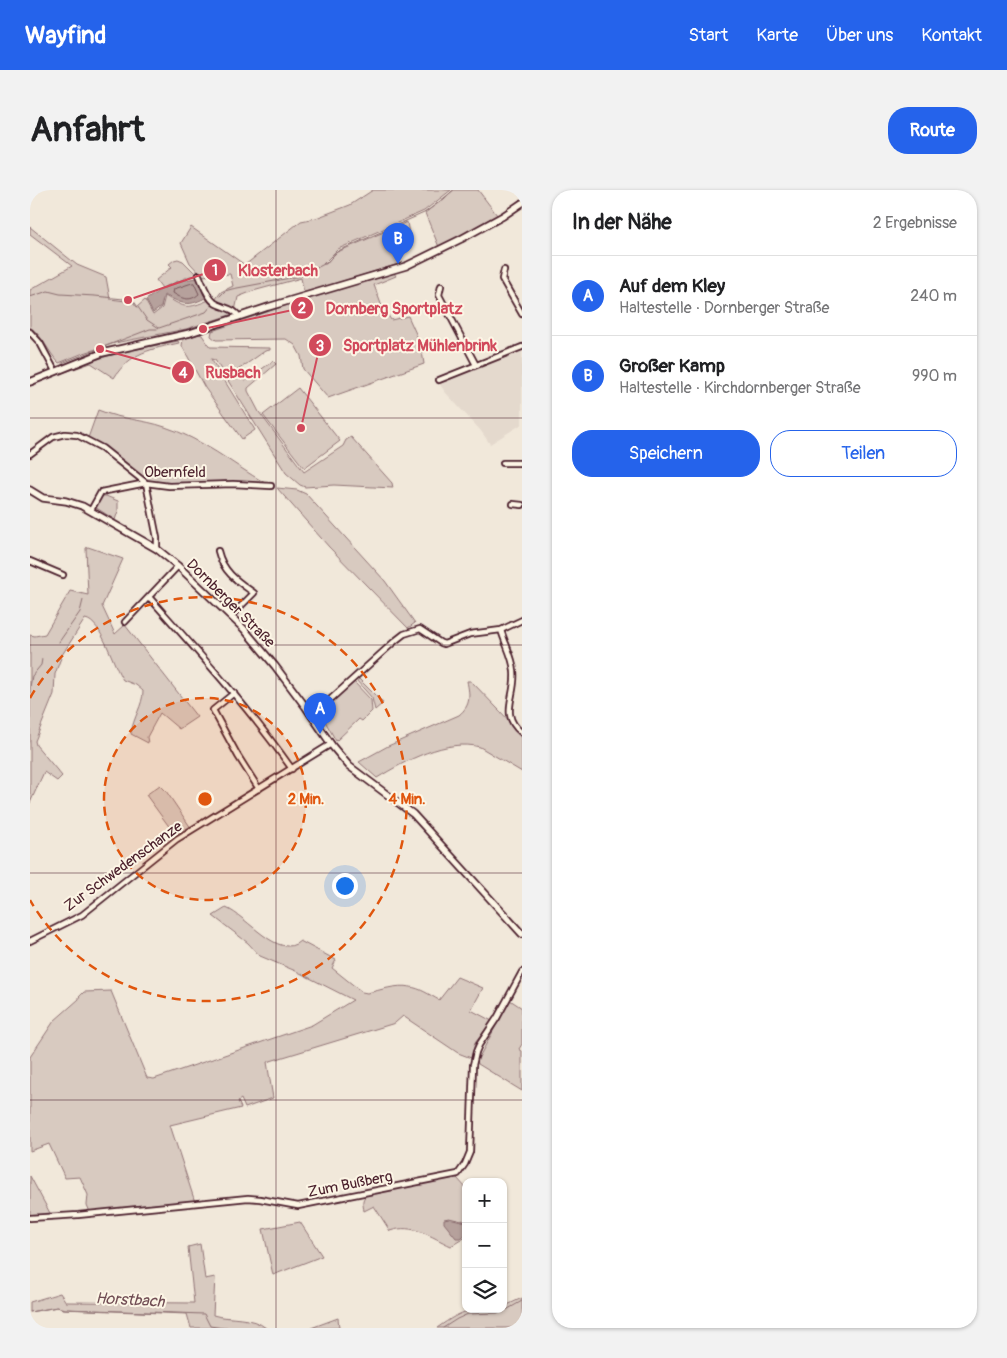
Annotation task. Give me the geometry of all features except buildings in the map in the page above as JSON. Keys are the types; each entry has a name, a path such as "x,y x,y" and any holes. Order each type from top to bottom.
{"street":[{"path":"30,382 109,351 179,336 406,266 461,239 503,216 522,203"},
{"path":"504,270 502,279 522,314"},
{"path":"199,276 210,298 236,312 239,317"},
{"path":"441,286 439,295 476,365"},
{"path":"30,332 40,343 55,371"},
{"path":"439,380 522,347"},
{"path":"30,454 53,436 65,434 77,435 102,448 146,483 158,538 157,549"},
{"path":"503,463 522,463"},
{"name":"Obernfeld","path":"91,510 101,492 146,483 169,486 233,484 271,486"},
{"name":"Dornberger Straße","path":"30,490 40,496 75,503 91,510 157,549 178,566 231,616 275,666 349,766 413,814 522,934"},
{"path":"513,504 522,505"},
{"path":"218,551 221,562 226,570 237,581 254,593 231,616"},
{"path":"30,561 64,575"},
{"path":"125,622 178,566"},
{"path":"150,597 234,693 292,769"},
{"path":"312,716 396,641 412,630 420,629 444,644 470,634 501,630 522,620"},
{"path":"501,630 514,671 511,721 522,733"},
{"path":"234,693 212,710 259,789"},
{"name":"Zur Schwedenschanze","path":"30,941 86,912 171,843 331,744"},
{"name":"Zum Bußberg","path":"30,1218 248,1198 298,1206 458,1174 470,1152 473,1065 476,1052 522,972"}],"shaded area":[{"path":"373,190 451,190 424,211 338,249 323,264 326,264 335,253 407,222 409,234 402,236 402,241 394,243 399,264 304,293 301,278 238,297 235,311 215,300 221,292 233,286 230,274 202,276 190,263 181,243 191,227 245,265 301,221 316,218 350,205"},
{"path":"454,190 478,190 497,215 439,247 425,213"},
{"path":"30,227 77,265 106,277 110,299 133,302 137,307 145,300 153,315 162,308 165,296 187,306 209,300 233,314 186,329 115,343 59,363 30,327 30,290 72,266 30,234"},
{"path":"178,259 183,261 198,276 190,276 162,288 156,280 172,267 169,264"},
{"path":"394,273 396,276 374,285 381,304 391,320 408,316 421,345 424,364 328,398 303,369 301,356 295,345 286,339 216,340 211,336 212,331 290,304"},
{"path":"199,334 202,335 210,347 270,348 270,350 265,351 238,370 238,372 245,381 273,361 276,364 248,388 248,391 259,412 304,472 343,446 346,440 351,437 392,483 393,488 334,485 305,487 300,485 286,473 215,360 211,359 255,430 242,439 205,388 182,346 183,339"},
{"path":"178,341 179,343 151,350 134,357 120,369 114,378 91,363 62,373 105,357"},
{"path":"522,351 522,424 490,444 438,382"},
{"path":"298,388 340,441 304,468 263,415"},
{"path":"98,410 115,416 157,424 179,432 205,445 265,483 216,482 165,485 148,481 81,435 88,438"},
{"path":"277,488 297,490 306,494 385,581 415,623 408,628 329,547"},
{"path":"102,496 118,501 118,511 115,520 95,507"},
{"path":"88,547 123,559 102,606 115,634 125,625 197,717 179,729 160,713 147,737 148,743 131,734 143,691 136,685 123,680 102,635 97,627 85,619 62,655 55,674 54,694 35,741 36,745 62,776 57,781 44,772 30,803 30,635 45,634 70,591 88,595 86,548"},
{"path":"358,678 383,703 375,710 372,698 356,680"},
{"path":"467,681 471,681 522,734 522,772 480,747 467,745 440,748 413,758 377,778 359,762 388,746 459,715 466,708 469,700"},
{"path":"354,682 371,700 372,711 362,721 359,719 336,741 321,714"},
{"path":"160,785 191,828 176,836 146,795"},
{"path":"226,908 273,941 292,946 300,941 336,960 332,968 362,992 367,993 405,986 421,990 439,1000 457,977 483,988 471,1010 492,1021 475,1043 471,1058 458,1053 403,1016 395,1023 267,1062 273,1098 245,1108 241,1099 238,1101 241,1108 170,1125 195,1202 90,1212 87,1205 88,1195 80,1177 65,1178 49,1144 30,1151 30,1057 54,1021 79,999 84,992 111,991 147,1078 154,1079 312,1025 353,1000 298,972 260,956 248,943 213,916"},
{"path":"510,1000 522,1008 522,1044 519,1049 522,1051 522,1091 478,1064 477,1061"},
{"path":"30,1176 51,1215 30,1216"},
{"path":"455,1177 462,1184 460,1238 462,1237 462,1239 451,1246 414,1230 398,1229 390,1231 374,1206 364,1211 363,1200 367,1195"},
{"path":"300,1222 322,1256 273,1275 263,1229"},
{"path":"200,1244 205,1279 215,1277 213,1315 247,1320 266,1328 191,1328 187,1314 63,1309 57,1307 30,1312 30,1302 60,1293 66,1302 194,1303 188,1247"},
{"path":"522,1298 522,1328 437,1328 462,1313 507,1313 507,1305"},
{"path":"338,1318 339,1328 311,1328"}],"water":[{"path":"198,278 206,295 205,298 188,304 164,295 161,307 153,313 146,300 170,285"},
{"path":"449,1218 462,1221 462,1237 456,1238 444,1223 444,1219"}],"waterway":[{"path":"220,296 225,291 232,289 301,276 326,263 338,251 424,213 453,190"},
{"path":"30,297 48,291 60,294 133,300 147,320 159,328 206,312 211,306"},
{"path":"62,363 150,329 157,329"},
{"path":"59,642 80,612 83,600"},
{"path":"30,687 32,676 41,665 42,659"},
{"name":"Horstbach","path":"443,1328 468,1314 497,1313 522,1301"},
{"name":"Horstbach","path":"30,1312 57,1307 65,1309 204,1314 210,1326 223,1328"}],"place":[{"name":"Großer Kamp","path":"398,264"},
{"name":"Klosterbach","path":"128,300"},
{"name":"Dornberg Sportplatz","path":"203,329"},
{"name":"Rusbach","path":"100,349"},
{"name":"Sportplatz Mühlenbrink","path":"301,428"},
{"name":"Auf dem Kley","path":"320,734"}]}
